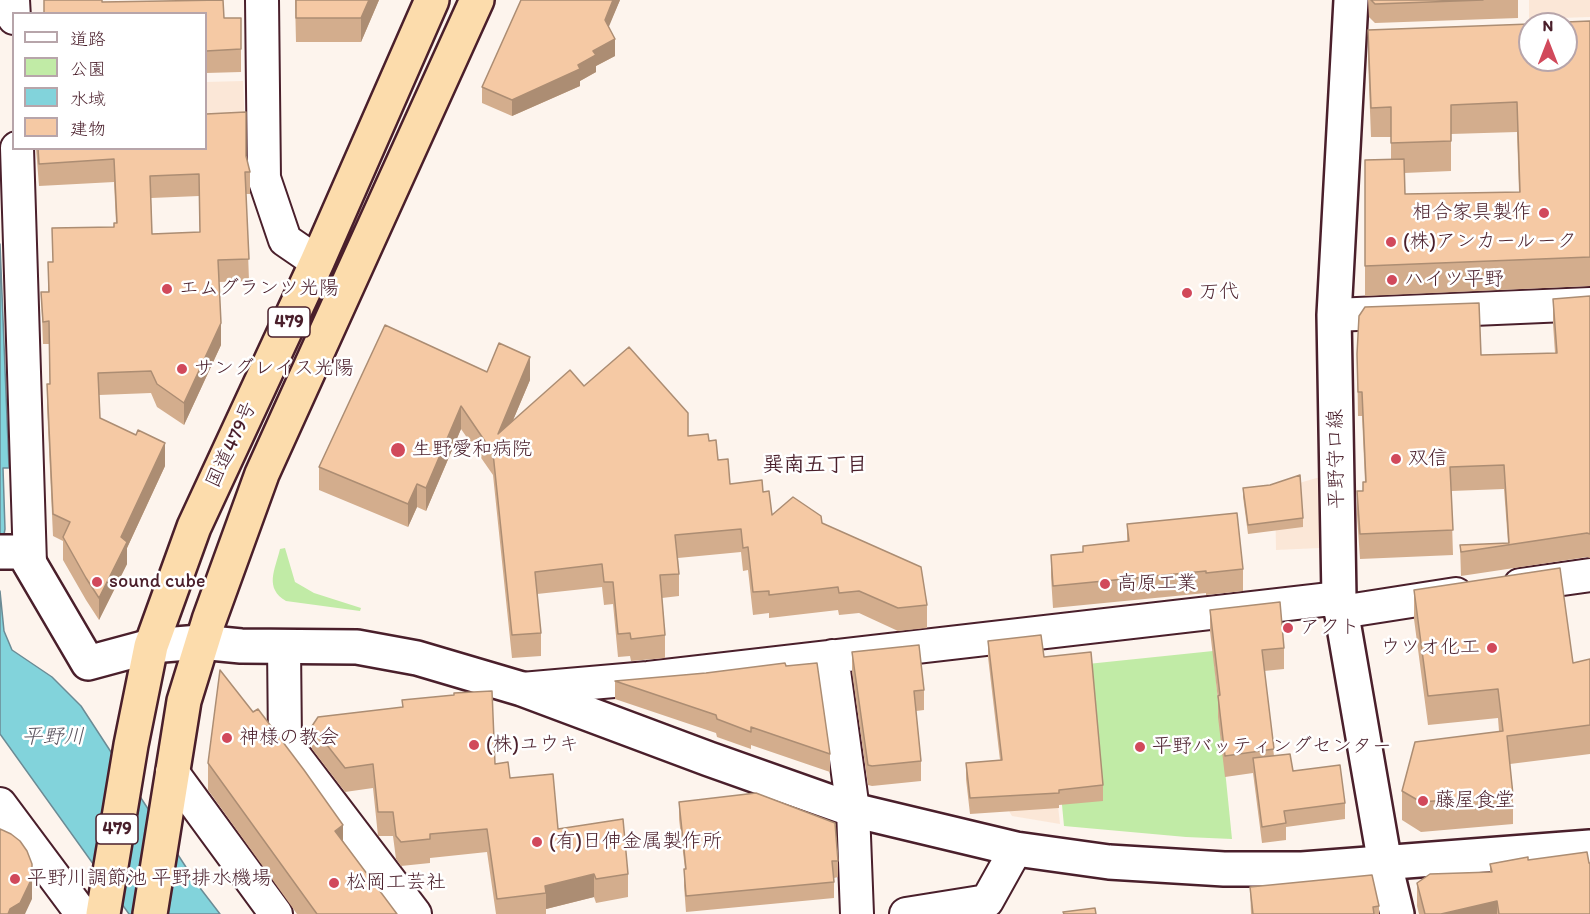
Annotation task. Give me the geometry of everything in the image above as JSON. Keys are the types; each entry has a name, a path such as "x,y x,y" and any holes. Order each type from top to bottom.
{"highway":[{"name":"国道479号","path":"104,914 131,744 151,646 194,527 316,262 432,0"},
{"name":"国道479号","path":"150,914 184,701 201,642 262,474 477,0"}],"street":[{"path":"262,0 264,178 285,240 316,262"},
{"name":"平野守口線","path":"1351,0 1361,42 1334,315 1340,605 1385,864 1398,914"},
{"path":"18,150 18,556 88,663 151,646 201,642 242,646 357,647 417,658 522,689 853,810 1016,849 1109,862 1224,869 1302,869 1590,847"},
{"path":"1334,315 1590,304"},
{"path":"522,689 648,678 832,656 1485,590 1590,575"},
{"path":"284,646 285,743 415,914"},
{"path":"832,656 853,810 857,914"},
{"path":"172,772 276,914"},
{"path":"0,804 82,914"},
{"path":"906,914 987,902 1016,849"}],"shaded area":[{"path":"1529,0 1590,0 1590,17 1578,17 1578,12 1529,12"},
{"path":"243,81 245,129 207,130 207,82"},
{"path":"1320,477 1320,548 1276,550 1275,490"},
{"path":"1053,760 1060,824 1012,816 1004,803"}],"green space":[{"path":"285,548 295,582 314,593 361,608 360,611 286,601 279,596 273,584 273,578 280,549"},
{"name":"平野バッティングセンター","path":"1213,651 1232,839 1064,826 1049,668"}],"water":[{"path":"0,244 9,468 3,468 5,529 0,557"},
{"name":"平野川","path":"0,591 4,631 12,650 52,677 81,706 197,884 220,914 129,914 0,734"}],"building":[{"path":"44,0 102,0 102,2 223,0 224,18 241,18 241,49 207,51 207,12 44,12"},
{"path":"296,0 369,0 361,18 296,18"},
{"path":"521,0 613,0 605,20 615,39 593,51 596,55 578,65 580,69 512,100 482,87"},
{"path":"1371,0 1483,0 1375,4"},
{"path":"1590,21 1590,257 1365,266 1365,160 1404,159 1405,194 1520,192 1517,102 1451,105 1451,141 1391,143 1391,107 1371,108 1368,30 1518,24 1518,72 1578,72 1578,22"},
{"path":"246,112 246,156 250,172 245,172 249,259 218,260 221,323 184,403 157,384 151,371 98,373 100,418 136,435 138,430 165,443 121,537 127,542 99,598 63,537 70,522 53,514 47,384 50,384 49,321 43,322 41,292 49,292 48,262 53,262 52,228 114,227 114,223 117,223 114,159 39,164 38,150 207,150 207,114","holes":["199,174 200,232 152,234 150,176"]},
{"path":"1590,296 1590,534 1461,552 1460,545 1509,543 1504,465 1450,467 1453,530 1360,534 1357,491 1363,491 1363,482 1366,482 1362,392 1358,392 1357,354 1359,316 1365,307 1479,303 1481,355 1557,353 1553,299"},
{"path":"385,325 487,372 499,343 530,357 498,434 570,370 584,386 629,347 688,413 688,436 708,434 709,441 716,440 718,460 728,459 730,484 762,480 763,492 769,491 772,515 793,497 821,516 822,523 921,567 927,605 898,608 859,591 839,593 838,587 769,595 769,591 753,592 748,547 743,548 741,529 675,535 679,574 660,575 665,635 631,639 630,633 618,634 613,582 604,582 602,564 535,572 541,633 512,635 493,453 461,406 426,488 417,484 408,504 319,467"},
{"path":"1300,475 1303,518 1248,525 1243,488 1270,485"},
{"path":"1237,513 1243,569 1053,586 1051,555 1083,552 1083,546 1129,541 1127,524"},
{"name":"ウツオ化工","path":"1560,568 1573,663 1590,659 1590,725 1507,736 1513,795 1421,802 1402,791 1415,742 1503,731 1498,689 1428,696 1414,590"},
{"path":"1280,602 1284,648 1262,650 1274,749 1225,756 1210,610"},
{"path":"1041,635 1044,657 1091,652 1103,785 1059,790 1059,793 970,798 966,763 1002,760 988,641"},
{"path":"919,645 924,690 914,691 921,761 868,765 852,652"},
{"path":"785,663 786,666 817,663 830,754 751,727 751,732 717,719 716,715 615,681 706,673"},
{"path":"220,670 253,712 258,709 304,770 343,825 335,831 397,914 317,914 208,763"},
{"path":"492,691 495,764 508,762 510,778 553,774 558,829 623,819 628,874 596,879 594,874 545,886 546,893 497,899 487,829 430,834 430,839 401,842 396,836 393,812 378,812 373,764 345,768 312,726 318,717 403,707 402,700"},
{"path":"1290,754 1293,771 1340,765 1345,803 1284,811 1286,823 1262,827 1253,758"},
{"path":"756,793 835,823 838,861 832,861 834,882 686,896 684,869 686,869 679,802"},
{"name":"平野川調節池 平野排水機場","path":"0,829 20,841 32,864 32,878 20,903 10,909 8,914 0,914"},
{"path":"1587,852 1590,863 1590,914 1499,914 1497,901 1441,914 1425,914 1417,883 1430,874 1492,872 1490,864 1528,857 1528,860"},
{"path":"1372,875 1379,906 1373,907 1374,914 1253,914 1250,887"},
{"path":"1095,908 1096,914 1064,914 1063,912"}],"place":[{"name":"相合家具製作","path":"1544,213"},
{"name":"(株)アンカールーク","path":"1391,242"},
{"name":"ハイツ平野","path":"1392,280"},
{"name":"エムグランツ光陽","path":"167,289"},
{"name":"万代","path":"1187,293"},
{"name":"サングレイス光陽","path":"182,369"},
{"name":"生野愛和病院","path":"398,450"},
{"name":"双信","path":"1396,459"},
{"name":"sound cube","path":"97,582"},
{"name":"高原工業","path":"1105,584"},
{"name":"アクト","path":"1288,628"},
{"name":"ウツオ化工","path":"1492,648"},
{"name":"神様の教会","path":"227,738"},
{"name":"(株)ユウキ","path":"474,745"},
{"name":"平野バッティングセンター","path":"1140,747"},
{"name":"藤屋食堂","path":"1423,801"},
{"name":"(有)日伸金属製作所","path":"537,842"},
{"name":"平野川調節池 平野排水機場","path":"15,879"},
{"name":"松岡工芸社","path":"334,883"}],"district":[{"name":"巽南五丁目","path":"815,466"}]}
